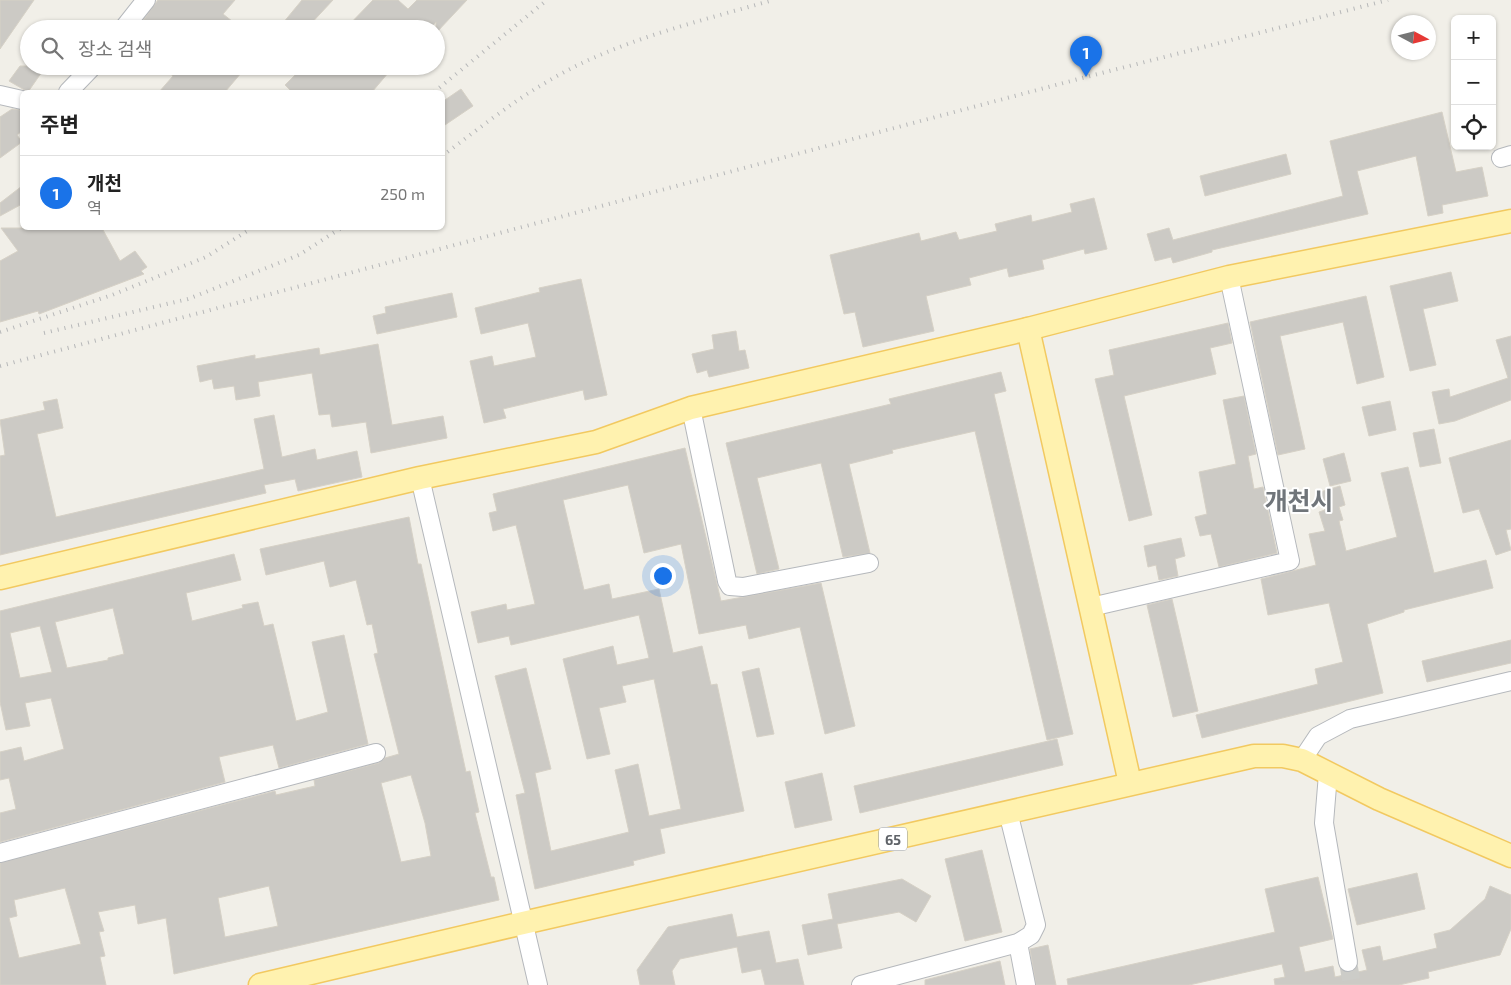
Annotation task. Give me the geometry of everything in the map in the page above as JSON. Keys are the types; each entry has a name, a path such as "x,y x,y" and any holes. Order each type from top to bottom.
{"main road":[{"path":"0,578 420,478 596,442 691,408 1028,329 1229,277 1511,221"},
{"path":"1028,329 1130,783"},
{"name":"65","path":"260,985 1130,783 1254,756 1283,756 1302,760 1379,799 1511,856"}],"street":[{"path":"130,20 146,0"},
{"path":"70,90 84,75"},
{"path":"0,95 20,100"},
{"path":"1091,607 1290,561 1229,277"},
{"path":"691,408 727,581 730,586 743,587 869,563"},
{"path":"420,478 538,985"},
{"path":"1302,760 1318,736 1350,719 1511,681"},
{"path":"0,853 376,753"},
{"path":"1328,774 1324,823 1348,962"},
{"path":"861,985 1018,943 1031,935 1036,925 1008,812"},
{"path":"1018,943 1026,985"}],"building":[{"path":"0,0 34,0 20,20 0,49"},
{"path":"158,0 235,0 223,14 231,20 144,20"},
{"path":"302,0 333,0 314,20 285,20"},
{"path":"373,0 398,0 408,9 417,0 467,0 445,23 445,20 354,20"},
{"path":"20,66 20,75 40,75 29,90 25,90 9,81"},
{"path":"172,75 239,75 227,90 161,90 173,76"},
{"path":"295,75 386,75 374,90 290,90 285,85"},
{"path":"461,89 473,106 445,125 445,100"},
{"path":"12,109 20,110 20,133 17,135 20,143 0,158 0,117"},
{"path":"1442,112 1456,172 1482,167 1488,196 1442,205 1443,213 1428,216 1416,156 1357,171 1368,214 1212,250 1212,252 1173,263 1171,257 1155,261 1147,234 1169,228 1173,240 1343,196 1330,141"},
{"path":"1286,154 1291,174 1205,196 1200,176"},
{"path":"20,188 20,205 0,216 0,203"},
{"path":"1094,198 1107,249 1085,254 1084,249 1042,260 1044,269 1009,277 1007,268 969,278 971,285 926,296 934,331 863,347 855,312 844,314 830,255 919,233 921,241 956,232 959,240 997,231 995,224 1031,215 1032,222 1072,212 1070,204"},
{"path":"1,228 20,228 20,230 103,230 120,261 135,251 147,267 141,271 144,274 39,314 38,311 0,322 0,261 18,251"},
{"path":"1451,272 1458,301 1423,309 1436,365 1410,371 1390,286"},
{"path":"581,279 607,395 585,400 583,390 503,409 506,418 484,423 470,361 492,356 494,366 536,357 528,323 481,334 475,308 540,292 539,288"},
{"path":"452,293 457,317 377,334 373,316 386,313 385,307"},
{"path":"1366,296 1384,377 1357,384 1343,322 1280,336 1305,449 1278,455 1250,322"},
{"path":"1228,323 1232,343 1210,348 1216,374 1124,396 1152,515 1129,521 1095,379 1114,375 1109,350"},
{"path":"736,331 739,351 745,350 749,368 709,377 707,370 697,373 692,354 714,349 712,335"},
{"path":"1511,336 1511,400 1455,421 1439,424 1432,392 1449,389 1450,397 1508,378 1496,340"},
{"path":"378,344 392,425 443,416 447,438 371,453 366,422 332,427 330,414 319,415 312,373 258,382 260,396 236,400 234,386 214,389 212,379 200,382 197,366 255,355 255,359 319,348 320,355"},
{"path":"1001,372 1006,391 994,394 1073,734 1047,740 975,431 892,450 893,453 849,464 870,553 843,557 821,463 757,478 779,569 757,574 726,443 891,404 889,399"},
{"path":"1244,396 1256,454 1248,456 1254,489 1263,487 1277,553 1219,567 1211,534 1200,536 1195,517 1207,514 1199,472 1236,464 1223,400"},
{"path":"57,399 63,428 37,434 56,517 264,469 254,419 274,415 282,457 315,449 317,460 357,451 362,477 298,491 295,479 264,485 266,493 0,555 0,456 5,455 0,420 45,410 43,402"},
{"path":"1390,401 1396,430 1369,436 1362,407"},
{"path":"1434,429 1441,463 1420,467 1413,433"},
{"path":"1511,440 1511,529 1506,530 1511,550 1496,555 1479,509 1463,513 1449,458"},
{"path":"685,448 721,601 821,583 855,726 825,734 800,627 749,639 746,625 699,634 681,544 644,553 628,485 563,500 584,590 609,584 612,599 659,589 673,653 702,646 711,685 717,684 744,811 660,829 665,853 633,861 634,865 535,889 516,795 525,793 495,676 526,668 551,769 535,773 551,851 629,832 615,770 638,764 649,816 681,809 654,679 622,686 626,702 599,708 610,754 587,759 563,659 613,646 617,665 649,658 639,615 511,645 509,636 478,643 471,612 506,604 507,610 535,604 516,525 493,531 489,513 497,511 493,494"},
{"path":"1344,453 1351,481 1330,486 1323,459"},
{"path":"1408,467 1434,573 1486,560 1493,588 1404,610 1404,612 1367,624 1383,693 1202,738 1196,715 1318,684 1315,669 1343,662 1329,603 1268,615 1261,579 1316,565 1309,534 1325,531 1319,512 1325,510 1320,492 1340,486 1345,505 1339,507 1343,520 1339,521 1346,551 1397,537 1381,473"},
{"path":"409,517 466,772 470,771 479,812 475,813 491,877 494,877 499,900 174,974 166,918 138,924 135,905 98,912 104,931 99,932 105,956 100,957 106,985 0,985 0,863 275,791 276,795 315,786 314,780 379,763 385,758 399,754 374,654 378,653 372,624 367,625 356,580 330,587 324,561 266,575 260,549","holes":["411,775 425,823 431,856 401,862 381,783","269,886 278,926 225,937 218,898","65,888 81,944 19,958 9,918 17,916 14,900"]},
{"path":"1181,538 1185,556 1175,559 1178,576 1159,580 1156,565 1148,567 1144,546"},
{"path":"234,554 241,580 186,593 192,621 243,608 242,605 258,602 264,626 273,624 296,721 328,712 312,642 344,635 368,744 279,768 273,745 219,757 225,782 0,842 0,813 16,809 9,778 0,780 0,752 21,747 24,761 64,749 51,698 25,703 30,726 6,730 0,702 0,611","holes":["113,608 124,654 108,658 108,660 67,668 55,622","40,626 52,672 20,678 10,633"]},
{"path":"1172,599 1198,711 1173,717 1147,605"},
{"path":"1511,640 1511,663 1427,682 1422,661"},
{"path":"759,668 774,734 757,737 742,672"},
{"path":"1057,739 1063,765 860,813 854,786"},
{"path":"822,773 832,820 795,828 785,782"},
{"path":"982,850 1002,932 965,941 945,859"},
{"path":"1417,873 1425,909 1357,925 1348,889"},
{"path":"1318,877 1333,939 1299,947 1305,972 1333,966 1335,977 1367,970 1362,950 1380,946 1383,961 1437,948 1434,934 1450,930 1485,899 1490,886 1511,895 1511,929 1500,955 1428,972 1429,978 1399,985 1275,985 1274,979 1285,977 1282,964 1189,985 1068,985 1067,979 1275,932 1265,889"},
{"path":"902,879 931,896 916,922 899,912 837,924 842,948 808,955 802,925 833,919 828,894"},
{"path":"732,914 737,937 769,931 776,963 798,959 804,985 765,985 761,969 742,973 737,947 680,959 672,971 675,985 640,985 637,970 668,927"},
{"path":"1048,945 1056,985 1036,985 1030,949"},
{"path":"1000,961 1005,985 925,985 925,980"}],"tunnel":[{"path":"1348,962 1352,985"}],"railway":[{"path":"436,90 547,0"},
{"path":"445,154 518,100 571,68 599,55 656,34 773,0"},
{"path":"0,366 1086,77 1388,0"},
{"path":"0,332 112,295 206,257 249,230"},
{"path":"44,333 188,299 299,255 338,230"}],"place":[{"name":"개천","path":"1086,77"}],"district":[{"name":"개천시","path":"1299,500"}]}
